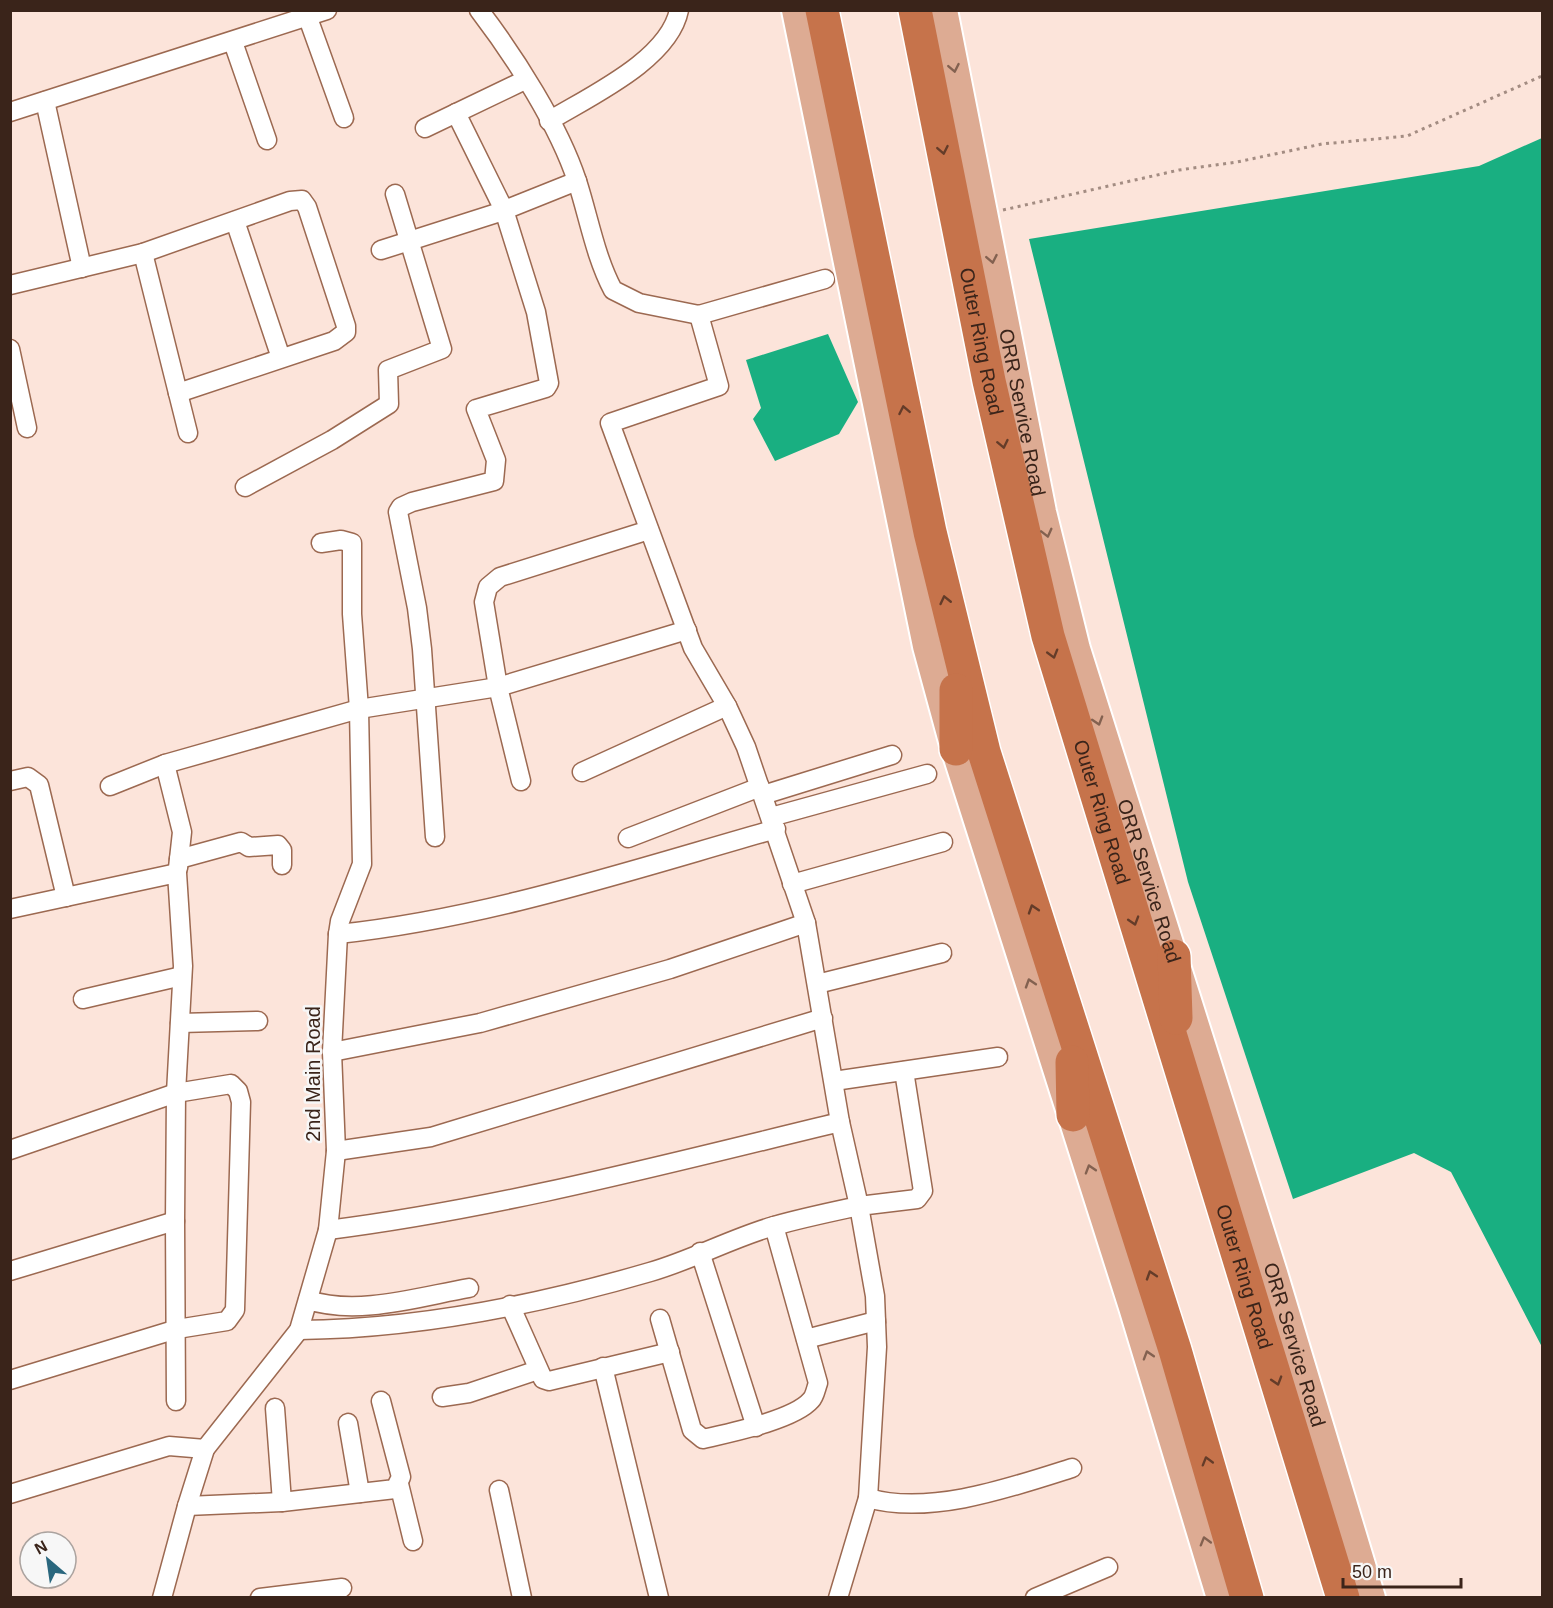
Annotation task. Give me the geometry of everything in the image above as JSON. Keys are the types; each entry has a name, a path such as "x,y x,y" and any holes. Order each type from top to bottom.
{"highway":[{"path":"822,10 917,475 984,752 1175,1350 1247,1598"},
{"name":"Outer Ring Road","path":"915,10 989,381 1028,555 1070,714 1343,1598"},
{"path":"1028,555 1075,641"},
{"path":"956,748 957,647"},
{"path":"1174,956 1178,1063"},
{"path":"1071,1029 1073,1114"}],"main road":[{"path":"796,10 904,545 927,646 956,748 1187,1479 1221,1598"},
{"name":"ORR Service Road","path":"943,10 1042,512 1075,641 1371,1598"}],"street":[{"path":"10,112 327,10"},
{"path":"480,10 549,121 577,181 595,245 613,290 639,303 699,315 825,279"},
{"path":"549,121 623,76 652,53 667,38 676,22 679,10"},
{"path":"308,18 344,118"},
{"path":"233,42 267,140"},
{"path":"424,128 525,81"},
{"path":"45,101 82,268"},
{"path":"435,837 417,608 398,512 401,507 412,502 494,481 496,460 476,409 546,388 549,383 536,312 504,210 456,113"},
{"path":"381,250 504,210 577,181"},
{"path":"244,487 332,440 389,404 388,370 442,349 395,195"},
{"path":"10,285 143,253 297,198 302,200 307,207 346,332 334,341 178,393"},
{"path":"235,220 281,358"},
{"path":"143,253 188,433"},
{"path":"699,315 719,386 610,423 693,648 727,706 762,791 806,923 840,1122 859,1206 875,1296 876,1321 868,1498 838,1598"},
{"path":"10,349 27,428"},
{"path":"520,781 498,687 484,602 488,587 500,577 649,530"},
{"name":"2nd Main Road","path":"162,1598 205,1449 299,1330 328,1230 336,1151 332,1052 338,934 340,921 362,864 359,709 352,614 352,543 341,540 321,543"},
{"path":"110,786 165,764 359,709 498,687 687,630"},
{"path":"582,772 727,706"},
{"path":"628,838 762,791 892,755"},
{"path":"165,764 182,832 178,866 182,976 176,1093 176,1401"},
{"path":"338,934 444,920 518,902 927,774"},
{"path":"10,781 28,777 39,785 66,897"},
{"path":"10,909 66,897 178,866 241,842 249,847 278,845 282,850 282,865"},
{"path":"792,884 943,842"},
{"path":"332,1052 480,1023 670,969 806,923"},
{"path":"817,984 942,953"},
{"path":"83,999 182,976"},
{"path":"336,1151 431,1137 823,1018"},
{"path":"180,1023 258,1021"},
{"path":"834,1081 998,1057"},
{"path":"299,1330 346,1329 449,1317 560,1296 652,1271 774,1226 859,1206 917,1199 923,1191 904,1071"},
{"path":"10,1150 176,1093 231,1084 238,1091 241,1102 235,1310 227,1321 177,1329 10,1380"},
{"path":"328,1230 415,1219 514,1199 840,1122"},
{"path":"10,1271 176,1221"},
{"path":"660,1319 695,1435 703,1439 756,1426 802,1407 812,1399 818,1383 774,1226"},
{"path":"700,1252 756,1426"},
{"path":"308,1300 326,1305 349,1306 403,1300 469,1288"},
{"path":"510,1305 538,1370 543,1379 549,1381 669,1352"},
{"path":"806,1339 876,1321"},
{"path":"603,1367 659,1598"},
{"path":"442,1397 469,1393 538,1370"},
{"path":"187,1506 282,1502 394,1489 401,1478 381,1401"},
{"path":"275,1408 282,1502"},
{"path":"348,1423 360,1493"},
{"path":"10,1494 169,1446 205,1449"},
{"path":"868,1498 890,1504 951,1500 1014,1486 1072,1468"},
{"path":"399,1484 413,1541"},
{"path":"499,1490 522,1598"},
{"path":"1035,1598 1108,1567"},
{"path":"260,1598 342,1587"}],"path":[{"path":"984,214 1179,170 1237,162 1322,144 1407,136 1542,76"}],"shaded area":[{"path":"1542,138 1542,1347 1451,1172 1414,1153 1293,1199 1188,882 1029,239 1479,166"},
{"path":"828,334 858,402 839,434 775,461 753,419 761,408 746,360"}]}
